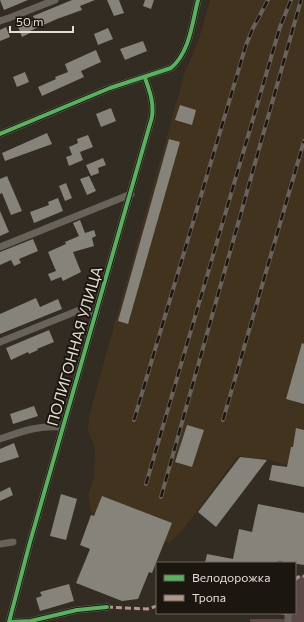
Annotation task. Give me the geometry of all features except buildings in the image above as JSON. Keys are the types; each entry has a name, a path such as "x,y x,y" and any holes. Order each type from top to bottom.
{"street":[{"path":"0,21 55,0"},
{"path":"0,134 110,88 145,78 171,68 179,62 186,50 198,0"},
{"name":"ПОЛИГОННАЯ УЛИЦА","path":"9,622 63,427 152,118 152,99 145,78"},
{"path":"0,247 131,194"},
{"path":"0,342 77,310 96,313"},
{"path":"0,440 23,430 48,426 63,427"},
{"path":"0,544 13,542"},
{"path":"9,622 31,621 77,610 107,607"}],"shaded area":[{"path":"210,0 304,0 304,469 270,460 238,456 182,531 169,543 91,512 88,495 94,477 95,448 88,431 89,416 184,75 199,39"},
{"path":"296,576 304,576 304,622 250,622 250,619 285,619 286,614 296,614"}],"railway":[{"path":"134,420 246,45 268,0"},
{"path":"146,484 280,27 291,0"},
{"path":"161,497 301,0"},
{"path":"223,420 304,141"}],"marked path":[{"path":"296,579 304,576"},
{"path":"107,607 147,609 156,606"}],"cycle path":[{"path":"0,134 110,88 171,68 182,54 186,46 198,0"},
{"path":"107,607 77,610 31,621 9,622 30,542 152,117 152,102 145,78"}]}
